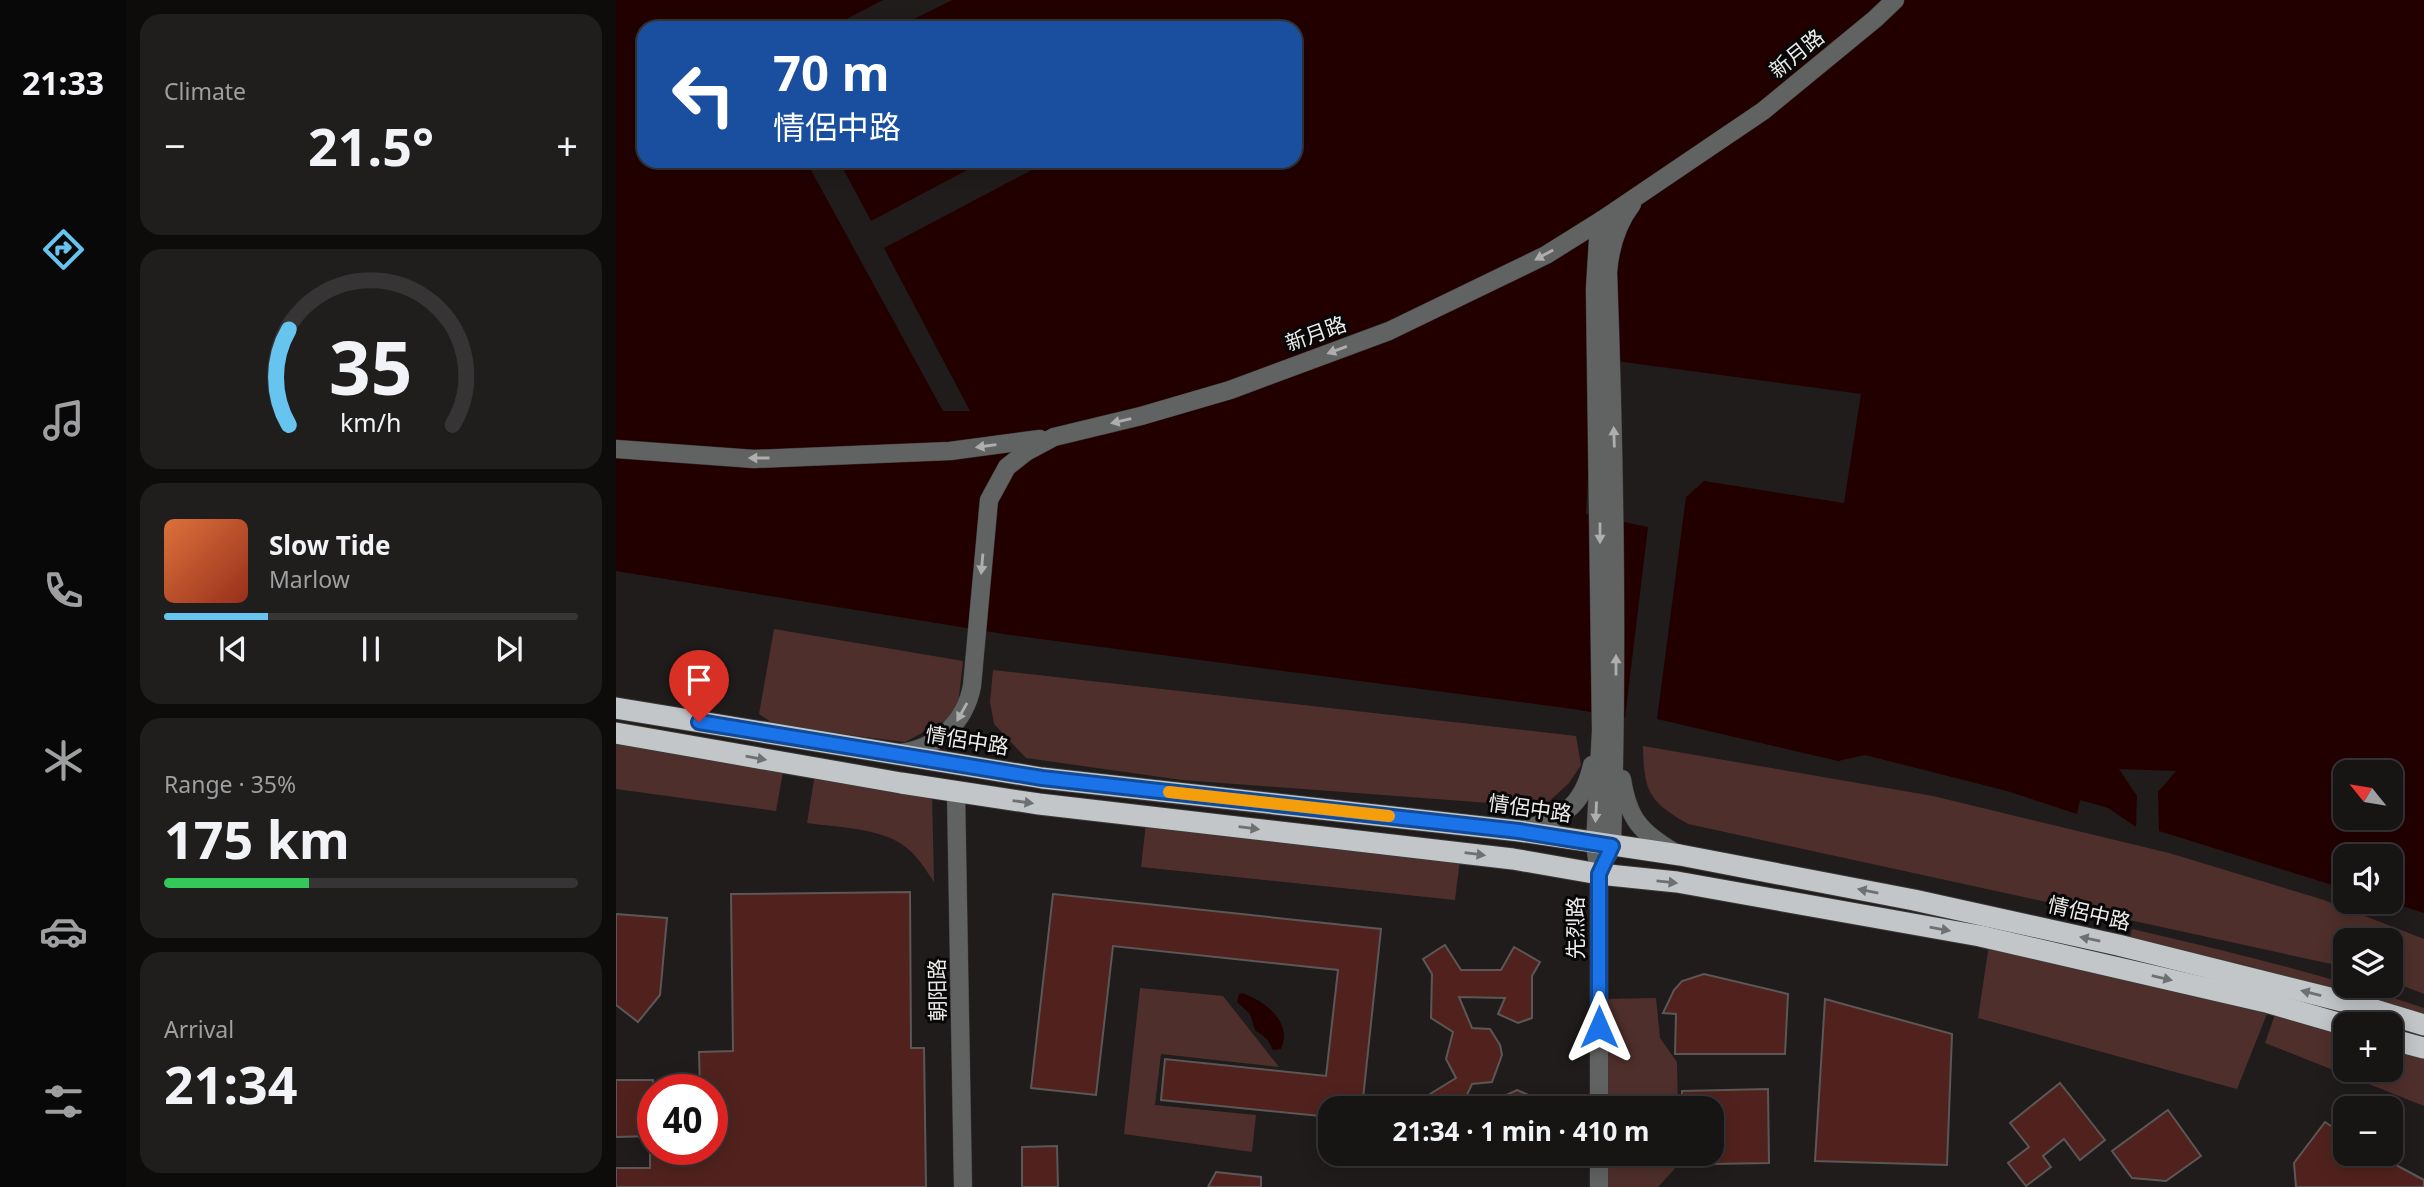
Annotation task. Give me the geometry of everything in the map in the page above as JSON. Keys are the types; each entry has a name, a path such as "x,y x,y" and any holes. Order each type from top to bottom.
{"highway":[{"name":"情侶中路","path":"616,708 1042,778 1519,831 1680,855 1914,900 2118,945 2362,1006 2424,1025"},
{"path":"616,733 956,792 1513,859 1599,874 1676,882 1980,936 2266,1002 2333,1022"},
{"path":"2403,1042 2424,1048"}],"street":[{"name":"新月路","path":"892,754 927,746 957,721 970,694 989,500 1007,467 1026,452 1054,437 1141,416 1230,390 1389,331 1535,261 1602,220 1763,111 1895,0"},
{"path":"1599,874 1604,845 1615,469 1608,272 1610,248 1615,233 1624,215 1641,194"},
{"path":"1602,220 1595,289 1608,732 1625,798 1637,825 1654,840 1680,855"},
{"path":"616,449 754,458 950,451 1054,437"},
{"path":"1519,831 1552,821 1577,801 1588,783 1608,732"},
{"name":"朝阳路","path":"956,792 963,1187"},
{"name":"先烈路","path":"1599,874 1599,1096"},
{"path":"1599,1166 1599,1187"}],"shaded area":[{"path":"616,0 2424,0 2424,913 2403,906 2403,844 2333,844 2333,885 2159,831 2158,792 2176,771 2119,769 2137,796 2136,827 2108,808 2080,800 2077,814 2007,791 1865,755 1838,761 1657,719 1686,497 1704,481 1844,503 1861,394 1594,358 1586,514 1648,527 1625,718 1010,635 616,571"},
{"path":"774,629 963,661 957,714 905,742 777,726 759,714"},
{"path":"993,670 1576,736 1581,765 1569,783 1543,807 1182,780 1026,758 994,724 990,702"},
{"path":"616,741 783,772 776,811 616,789"},
{"path":"1643,746 1933,796 2169,853 2324,900 2333,904 2333,914 2360,914 2396,928 2333,928 2333,964 1688,824 1656,801 1645,774"},
{"path":"815,774 932,793 934,882 915,855 897,841 872,832 807,823"},
{"path":"1146,823 1460,859 1455,900 1141,867"},
{"path":"2132,929 2243,956 2333,980 2333,990 2257,968 2130,937"},
{"path":"2403,931 2424,939 2424,994 2403,986"},
{"path":"1989,945 2267,1014 2237,1089 1978,1018"},
{"path":"1140,988 1223,996 1279,1067 1161,1054 1155,1105 1256,1115 1252,1152 1124,1134"},
{"path":"1239,994 1259,1001 1275,1014 1283,1030 1281,1049 1273,1050 1267,1039 1255,1030 1250,1014 1237,1002"},
{"path":"1656,998 1660,1038 1677,1062 1678,1096 1603,1096 1603,999"},
{"path":"2361,998 2393,998 2424,1008 2424,1016"},
{"path":"2277,1009 2333,1025 2333,1070 2265,1043"},
{"path":"2403,1046 2424,1052 2424,1106 2363,1082 2403,1082"},
{"path":"1603,1166 1677,1166 1658,1187 1603,1187"}],"pier":[{"path":"883,0 952,0 910,21 842,21"},
{"path":"810,168 843,168 871,221 971,168 1036,168 884,248 970,411 943,411"}],"building":[{"path":"910,892 911,1048 924,1048 926,1187 616,1187 616,1168 728,1165 728,1074 700,1074 699,1052 733,1051 731,894"},
{"path":"1053,894 1381,929 1363,1096 1318,1096 1318,1116 1161,1100 1165,1059 1326,1076 1338,970 1113,946 1096,1095 1031,1088"},
{"path":"616,914 667,918 660,995 638,1022 616,1005"},
{"path":"1445,945 1461,970 1501,970 1514,947 1540,962 1532,976 1532,1018 1518,1023 1498,1014 1505,998 1459,997 1472,1028 1490,1029 1500,1045 1502,1055 1492,1082 1472,1084 1466,1096 1430,1096 1456,1078 1446,1059 1453,1032 1431,1018 1432,974 1423,959"},
{"path":"1704,974 1788,994 1785,1054 1675,1054 1676,1014 1663,1013 1674,990 1682,981"},
{"path":"1825,999 1952,1034 1947,1165 1815,1161"},
{"path":"616,1080 637,1080 637,1136 616,1137"},
{"path":"2060,1083 2105,1140 2080,1160 2064,1139 2043,1156 2051,1167 2026,1186 2008,1163 2029,1147 2010,1123"},
{"path":"1768,1089 1769,1163 1724,1164 1724,1096 1682,1096 1682,1091"},
{"path":"1517,1090 1531,1096 1504,1096"},
{"path":"2168,1110 2201,1156 2166,1181 2132,1178 2112,1151"},
{"path":"2325,1122 2333,1127 2333,1166 2398,1166 2424,1180 2424,1187 2296,1187 2294,1163"},
{"path":"1057,1146 1058,1187 1022,1187 1022,1147"},
{"path":"1216,1172 1261,1177 1261,1187 1208,1187"}],"slow traffic":[{"path":"1169,792 1389,816"}],"route":[{"path":"699,722 1042,778 1519,831 1612,846 1599,874 1599,1027"}]}
